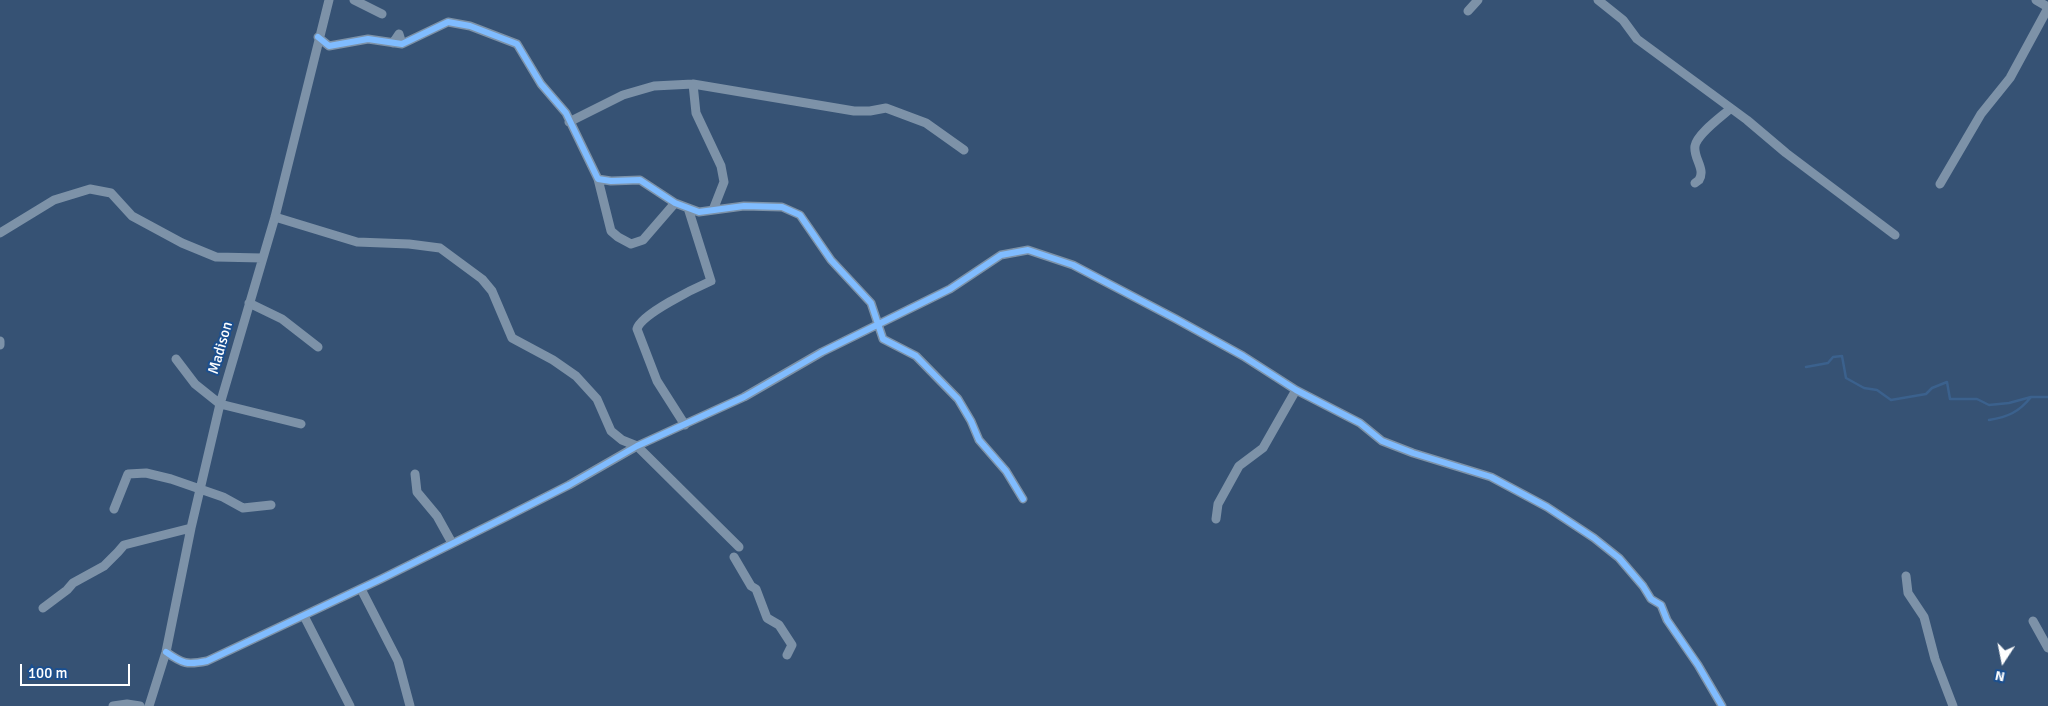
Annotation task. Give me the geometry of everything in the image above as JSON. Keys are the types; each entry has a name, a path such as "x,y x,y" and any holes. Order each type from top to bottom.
{"street":[{"name":"Madison","path":"149,706 166,652 191,528 220,404 275,217 318,37 329,0"},
{"path":"354,0 382,14"},
{"path":"1468,11 1478,0"},
{"path":"1598,0 1623,20 1637,39 1895,235"},
{"path":"1940,184 1981,114 2010,78 2048,7 2036,0"},
{"path":"318,37 329,46 368,39 398,44 448,22 470,26 517,44 541,84 566,113 598,179 611,231 618,238 632,244 643,240 675,203"},
{"path":"569,122 623,95 654,86 693,84 854,111 886,108 926,123 964,150"},
{"path":"693,84 696,113 722,166 724,182 713,210"},
{"path":"1695,183 1700,180 1702,174 1695,153 1696,143 1730,109"},
{"path":"598,179 612,181 640,180 675,203 699,212 744,206 782,207 800,215 832,260 871,303 883,339 916,356 958,399 971,421 979,440 1006,471 1023,499"},
{"path":"0,233 54,200 90,188 111,192 132,216 182,243 216,257 262,258"},
{"path":"685,425 657,381 637,329 641,321 660,308 682,294 710,281 688,208"},
{"path":"275,217 357,242 410,244 440,248 482,279 492,292 512,338 553,360 576,376 597,399 612,432 637,446 739,547"},
{"path":"166,652 179,662 188,664 207,661 304,616 569,485 637,446 744,397 822,352 950,289 1001,255 1028,250 1073,265 1243,356 1296,390 1360,423 1382,441 1413,453 1491,477 1547,507 1594,538 1619,558 1644,586 1651,599 1661,605 1667,620 1698,665 1722,706"},
{"path":"249,302 282,319 318,347"},
{"path":"176,359 195,384 220,404 301,424"},
{"path":"1216,519 1218,504 1239,466 1264,448 1296,390"},
{"path":"114,509 128,474 146,473 224,497 243,508 271,505"},
{"path":"415,474 418,492 437,516 452,543"},
{"path":"43,608 67,590 73,583 104,566 124,545 191,528"},
{"path":"734,557 751,586 756,589 767,618 779,625 783,633 789,638 792,645 787,655"},
{"path":"1906,576 1908,593 1924,617 1935,659 1954,706"},
{"path":"361,589 398,661 410,706"},
{"path":"304,616 350,706"},
{"path":"2033,621 2048,648"},
{"path":"113,706 126,704 140,706"}],"waterway":[{"path":"1806,367 1828,363 1833,357 1842,356 1846,378 1864,388 1877,390 1891,400 1926,394 1932,388 1947,382 1950,399 1977,399 1989,405 2009,403 2031,397"},
{"path":"1989,420 2013,413 2031,397 2048,397"}],"cycle path":[{"path":"318,37 329,46 368,39 402,44 448,22 470,26 517,44 541,84 566,113 598,179 611,181 640,180 675,203 699,212 744,206 782,207 800,215 831,260 871,303 883,339 916,356 958,399 971,421 979,440 1006,471 1023,499"},
{"path":"166,652 185,662 207,661 381,579 504,518 569,485 637,446 744,397 822,352 950,289 1001,255 1028,250 1073,265 1176,319 1243,356 1296,390 1360,423 1382,441 1413,453 1491,477 1547,507 1594,538 1619,558 1643,586 1651,599 1661,605 1667,620 1698,665 1722,706"}]}
